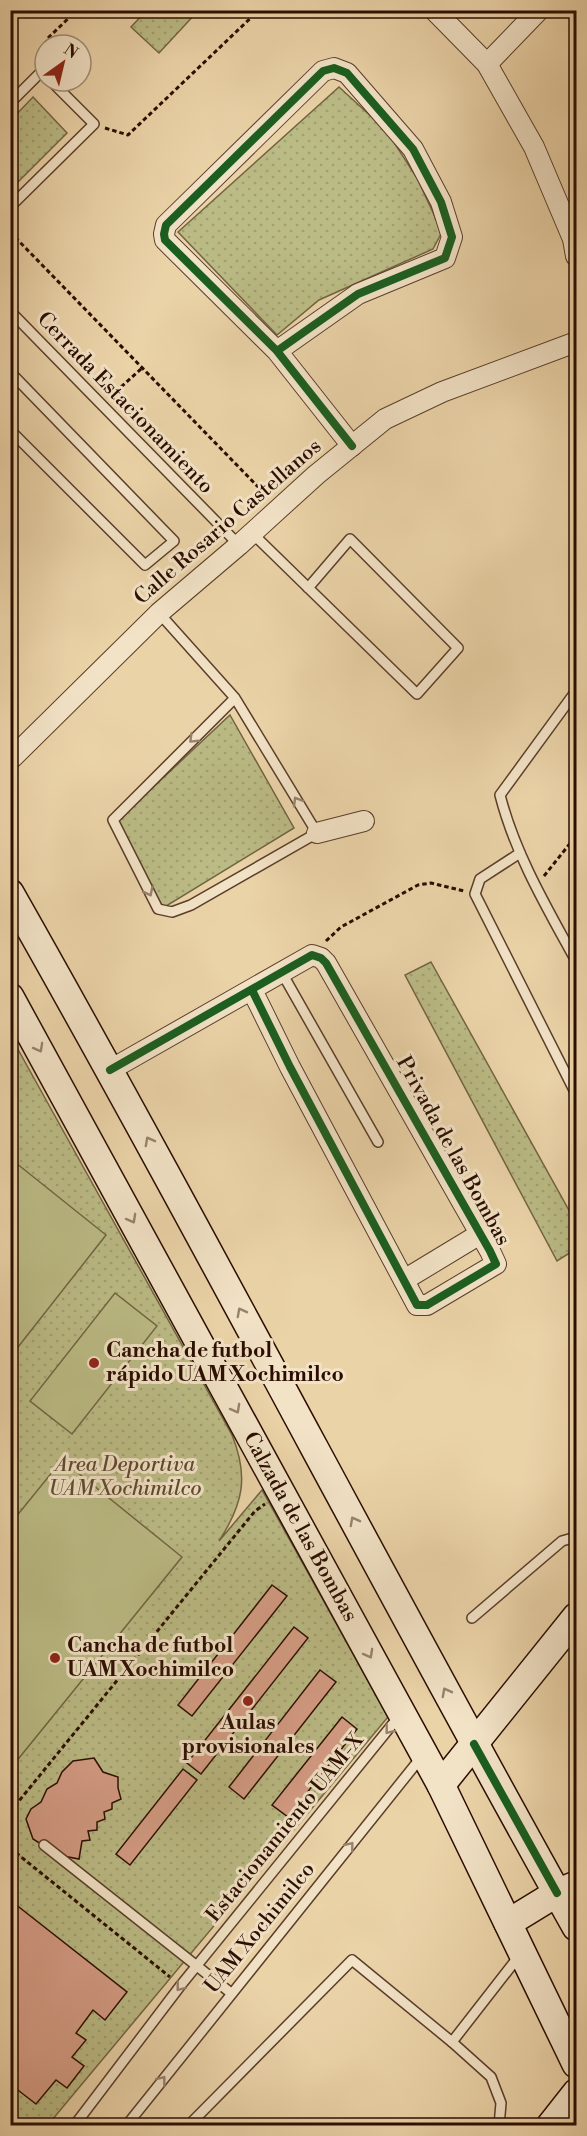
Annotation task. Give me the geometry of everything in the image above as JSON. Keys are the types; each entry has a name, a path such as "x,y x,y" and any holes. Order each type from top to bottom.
{"main road":[{"path":"10,893 110,1070 474,1744 567,1889 576,1927"},
{"name":"Calzada de las Bombas","path":"10,997 441,1785 576,2064"},
{"path":"441,1785 576,1617"},
{"path":"508,1923 567,1889"},
{"path":"550,2126 576,2093"}],"street":[{"path":"434,10 486,64 534,147 571,221 576,256"},
{"path":"486,64 539,10"},
{"path":"277,351 358,294 445,258 452,237 441,202 413,149 347,73 334,68 323,71 166,225 164,234 165,240 277,351 352,446"},
{"name":"Calle Rosario Castellanos","path":"10,760 159,613 386,419 442,392 576,342"},
{"path":"317,833 364,821"},
{"path":"110,1070 312,955"},
{"name":"Privada de las Bombas","path":"252,990 290,1067 417,1305 427,1305 490,1270 496,1264 327,963 312,955"},
{"path":"404,1280 480,1234"}],"lane":[{"path":"10,103 33,80"},
{"path":"10,207 93,124 63,93"},
{"name":"Cerrada Estacionamiento","path":"10,311 102,405 246,539 308,588 417,694 458,648 350,540 308,588"},
{"path":"10,372 174,541 145,565 10,430"},
{"path":"159,613 235,698 317,833 191,905 172,912 158,909 113,820 235,698"},
{"path":"576,691 500,795 520,853 576,961"},
{"path":"520,853 480,879 475,894 576,1094"},
{"path":"282,973 378,1142"},
{"path":"472,1618 562,1541 576,1537"},
{"name":"Estacionamiento UAM-X","path":"74,2126 196,1966 402,1713"},
{"name":"UAM Xochimilco","path":"126,2126 424,1754"},
{"path":"44,1845 231,1993"},
{"path":"452,2042 522,1952"},
{"path":"189,2125 352,1960 491,2077 501,2103 499,2126"}],"path":[{"path":"53,33 77,10"},
{"path":"93,124 128,135 259,10"},
{"path":"10,232 279,509"},
{"path":"102,405 142,368"},
{"path":"536,886 576,836"},
{"path":"312,955 341,927 418,885 431,883 475,894"},
{"path":"10,1812 255,1511 283,1496"}],"green space":[{"path":"147,10 198,11 159,53 131,27"},
{"path":"339,87 386,130 417,178 442,232 433,249 319,300 277,335 178,232"},
{"path":"33,97 67,133 11,189 11,120"},
{"path":"230,715 294,828 163,908 117,821"},
{"path":"431,962 576,1223 576,1249 557,1261 405,975"},
{"name":"Area Deportiva UAM Xochimilco","path":"10,1035 232,1435 241,1464 241,1490 234,1515 219,1541 262,1490 388,1717 47,2126 10,2125"},
{"path":"11,1159 106,1235 11,1356"},
{"name":"Cancha de futbol rápido UAM Xochimilco","path":"115,1293 157,1326 72,1434 30,1401"},
{"name":"Cancha de futbol UAM Xochimilco","path":"62,1460 182,1557 15,1763 10,1760 11,1523"}],"building":[{"name":"Aulas provisionales","path":"272,1585 287,1596 192,1716 178,1705"},
{"name":"Aulas provisionales","path":"294,1627 308,1638 201,1774 187,1763"},
{"name":"Aulas provisionales","path":"320,1670 336,1682 244,1799 229,1787"},
{"name":"Aulas provisionales","path":"342,1717 357,1729 288,1817 272,1805"},
{"path":"94,1758 103,1772 118,1777 121,1799 112,1803 112,1809 104,1812 105,1819 97,1822 97,1830 88,1831 90,1840 82,1841 79,1859 58,1855 33,1839 26,1819 31,1809 41,1802 47,1789 57,1783 62,1772 73,1761"},
{"name":"Aulas provisionales","path":"183,1769 197,1780 130,1865 116,1854"},
{"path":"10,1900 127,1992 105,2020 93,2010 76,2033 86,2040 72,2057 84,2066 67,2088 56,2080 36,2104 10,2084"}],"cycle path":[{"path":"277,351 358,294 445,258 452,237 441,202 413,149 347,73 334,68 323,71 166,225 164,234 165,240 277,351 352,446"},
{"path":"110,1070 312,955 321,958 326,963 496,1264 427,1305 417,1305 290,1067 252,990"},
{"path":"474,1744 557,1893"}],"place":[{"name":"Cancha de futbol rápido UAM Xochimilco","path":"94,1363"},
{"name":"Cancha de futbol UAM Xochimilco","path":"55,1658"},
{"name":"Aulas provisionales","path":"248,1701"}]}
